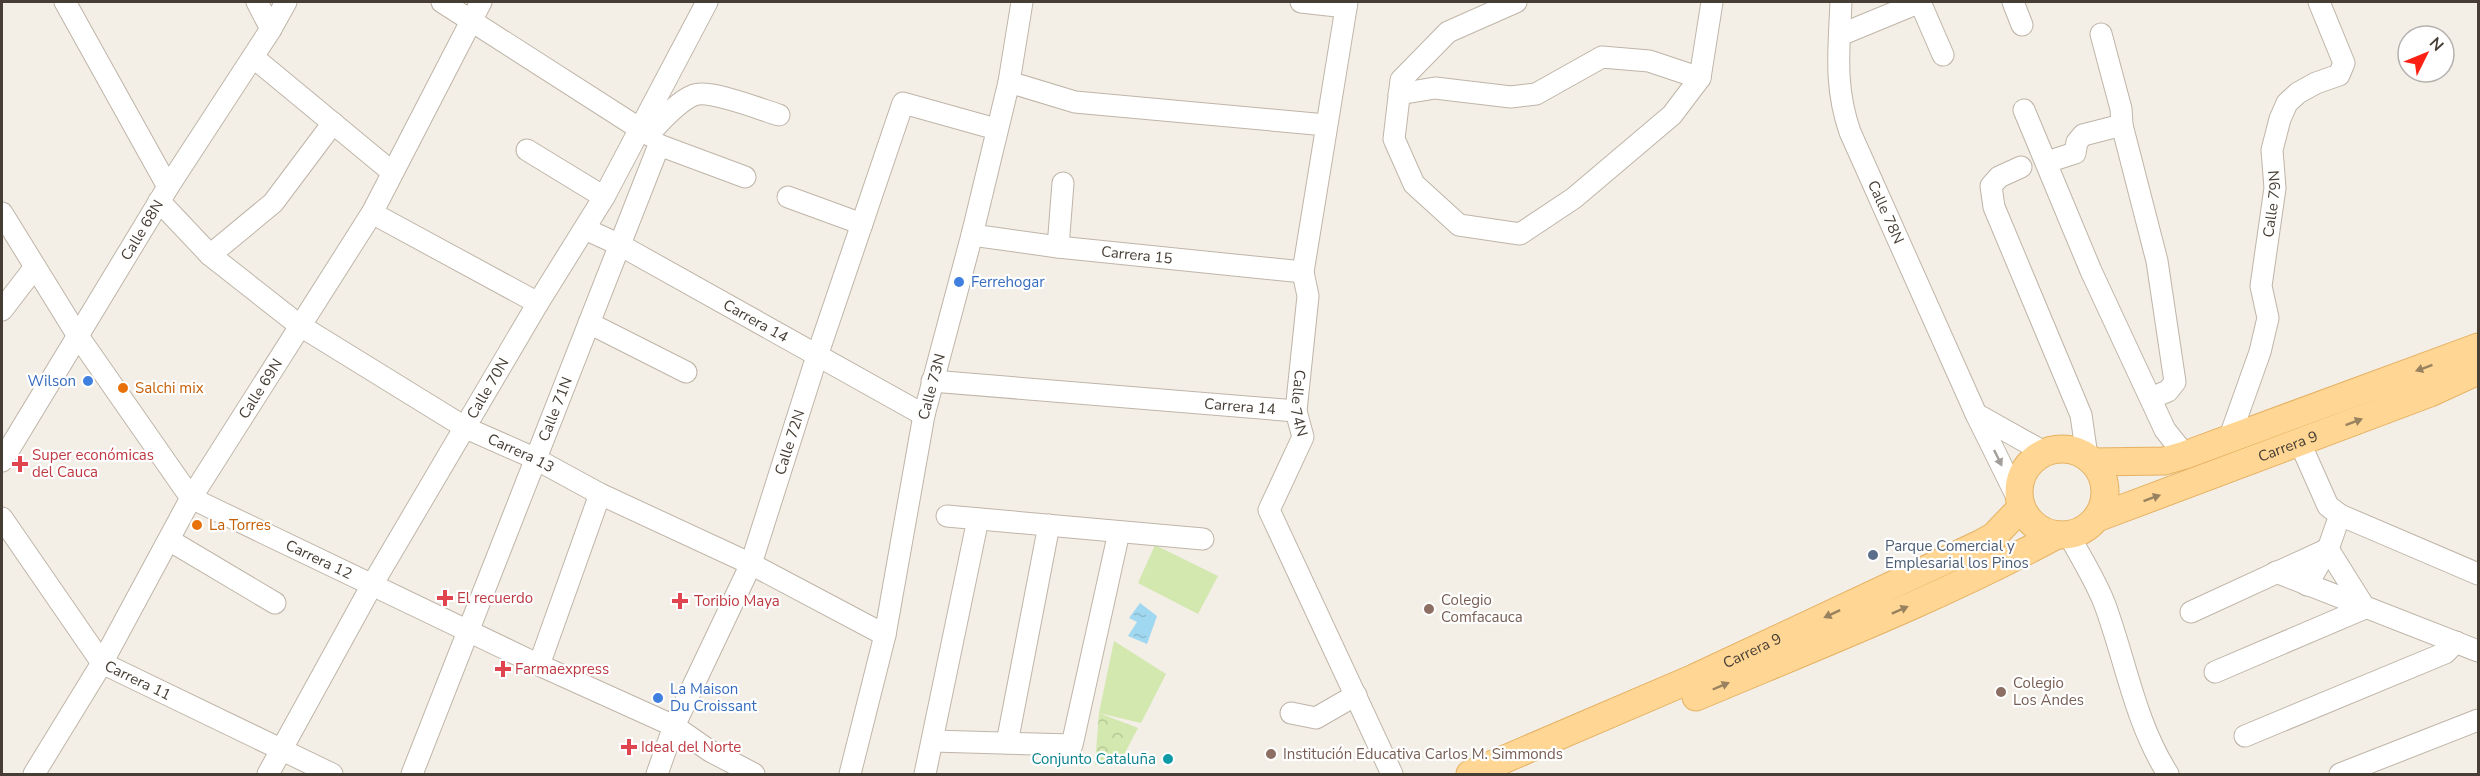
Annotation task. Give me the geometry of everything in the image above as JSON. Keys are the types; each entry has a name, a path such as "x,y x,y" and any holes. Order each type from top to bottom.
{"main road":[{"name":"Carrera 9","path":"2090,459 2164,460 2185,455 2478,348"},
{"name":"Carrera 9","path":"2097,518 2430,393 2478,371"},
{"path":"2063,448 2076,451 2090,459 2104,483 2103,507 2097,518 2079,532 2063,535 2042,531 2029,521 2020,505 2019,483 2028,464 2043,452 2063,448"},
{"name":"Carrera 9","path":"1470,774 1694,678 1980,544 1994,536 2020,505"},
{"name":"Carrera 9","path":"1512,774 1864,626 2063,535"}],"street":[{"name":"Carrera 13","path":"65,2 164,194 210,255 299,325 466,428 534,458 600,494 751,564 885,635"},
{"path":"257,2 271,30"},
{"name":"Calle 68N","path":"2,461 164,194 271,30 286,2"},
{"path":"442,2 649,136 746,177"},
{"name":"Calle 69N","path":"34,774 102,663 191,498 372,213 481,2"},
{"name":"Calle 70N","path":"268,774 372,585 538,303 604,197 649,136 707,2"},
{"name":"Calle 73N","path":"850,774 885,635 924,415 972,235 1009,82 1022,2"},
{"path":"1301,2 1347,4"},
{"path":"1516,2 1448,32 1401,80 1394,139 1413,184 1459,225 1520,234 1574,198 1672,115 1700,78 1712,2"},
{"name":"Calle 78N","path":"1841,2 1838,81 1841,107 1850,132 1976,414 2020,505"},
{"path":"1840,34 1920,2 1943,55"},
{"path":"2013,2 2022,25"},
{"name":"Calle 79N","path":"2229,439 2260,352 2268,318 2260,286 2276,188 2272,150 2280,119 2287,103 2292,98 2316,83 2339,75 2344,63 2319,2"},
{"name":"Calle 74N","path":"1347,4 1303,272 1308,296 1296,411 1303,437 1269,510 1392,774"},
{"path":"2101,34 2157,261 2175,382 2168,391 2151,398"},
{"path":"253,57 392,172"},
{"path":"1400,94 1435,88 1511,97 1536,94 1602,57 1649,61 1700,78"},
{"path":"1009,82 1075,102 1326,125"},
{"path":"649,136 665,116 695,95 716,96 779,115"},
{"name":"Calle 72N","path":"657,774 674,726 751,564 817,356 903,103 996,129"},
{"path":"2024,110 2091,271 2165,429 2185,455"},
{"path":"210,255 273,203 333,123"},
{"path":"2047,162 2075,153 2077,142 2083,135 2122,125"},
{"name":"Calle 71N","path":"412,774 534,458 620,245 649,136"},
{"path":"527,150 604,197"},
{"path":"2021,167 1999,177 1991,186 1994,207 2081,415 2090,459"},
{"path":"1058,248 1063,183"},
{"path":"788,197 862,224"},
{"name":"Carrera 12","path":"2,213 78,336 191,498 539,665 674,726 710,751 754,774"},
{"path":"372,213 538,303"},
{"name":"Carrera 14","path":"585,229 620,245 924,415"},
{"name":"Carrera 15","path":"972,235 1058,248 1303,272"},
{"path":"2,310 35,267"},
{"path":"589,323 686,372"},
{"name":"Carrera 14","path":"932,381 1296,411"},
{"path":"1976,414 2043,452"},
{"path":"2300,443 2328,506 2340,515 2478,574"},
{"path":"539,665 600,494"},
{"path":"2307,585 2328,549 2340,515"},
{"path":"947,516 1203,539"},
{"name":"Carrera 11","path":"2,518 102,663 282,752 332,774"},
{"path":"925,774 978,519"},
{"path":"1007,743 1049,525"},
{"path":"933,741 1072,745 1119,532"},
{"path":"2063,535 2104,603 2128,672 2139,719 2168,774"},
{"path":"169,540 275,603"},
{"path":"2192,612 2328,549"},
{"path":"2328,549 2365,608"},
{"path":"2276,572 2478,651"},
{"path":"2215,672 2365,608"},
{"path":"2245,736 2445,653 2456,642"},
{"path":"1291,713 1316,718 1356,695"},
{"path":"2340,774 2478,720"}],"green space":[{"path":"1155,545 1218,576 1198,614 1138,583"},
{"path":"1114,641 1166,674 1141,723 1099,713"},
{"path":"1099,713 1138,728 1118,766 1095,765"}],"water":[{"path":"1140,603 1157,616 1147,644 1128,636 1137,622 1129,618"}],"place":[{"name":"Ferrehogar","path":"959,282"},
{"name":"Wilson","path":"88,381"},
{"name":"Salchi mix","path":"123,388"},
{"name":"Super económicas del Cauca","path":"20,464"},
{"name":"La Torres","path":"197,525"},
{"name":"Parque Comercial y Emplesarial los Pinos","path":"1873,555"},
{"name":"El recuerdo","path":"445,598"},
{"name":"Toribio Maya","path":"680,601"},
{"name":"Colegio Comfacauca","path":"1429,609"},
{"name":"Farmaexpress","path":"503,669"},
{"name":"Colegio Los Andes","path":"2001,692"},
{"name":"La Maison Du Croissant","path":"658,698"},
{"name":"Ideal del Norte","path":"629,747"},
{"name":"Institución Educativa Carlos M. Simmonds","path":"1271,754"},
{"name":"Conjunto Cataluña","path":"1168,759"}]}
